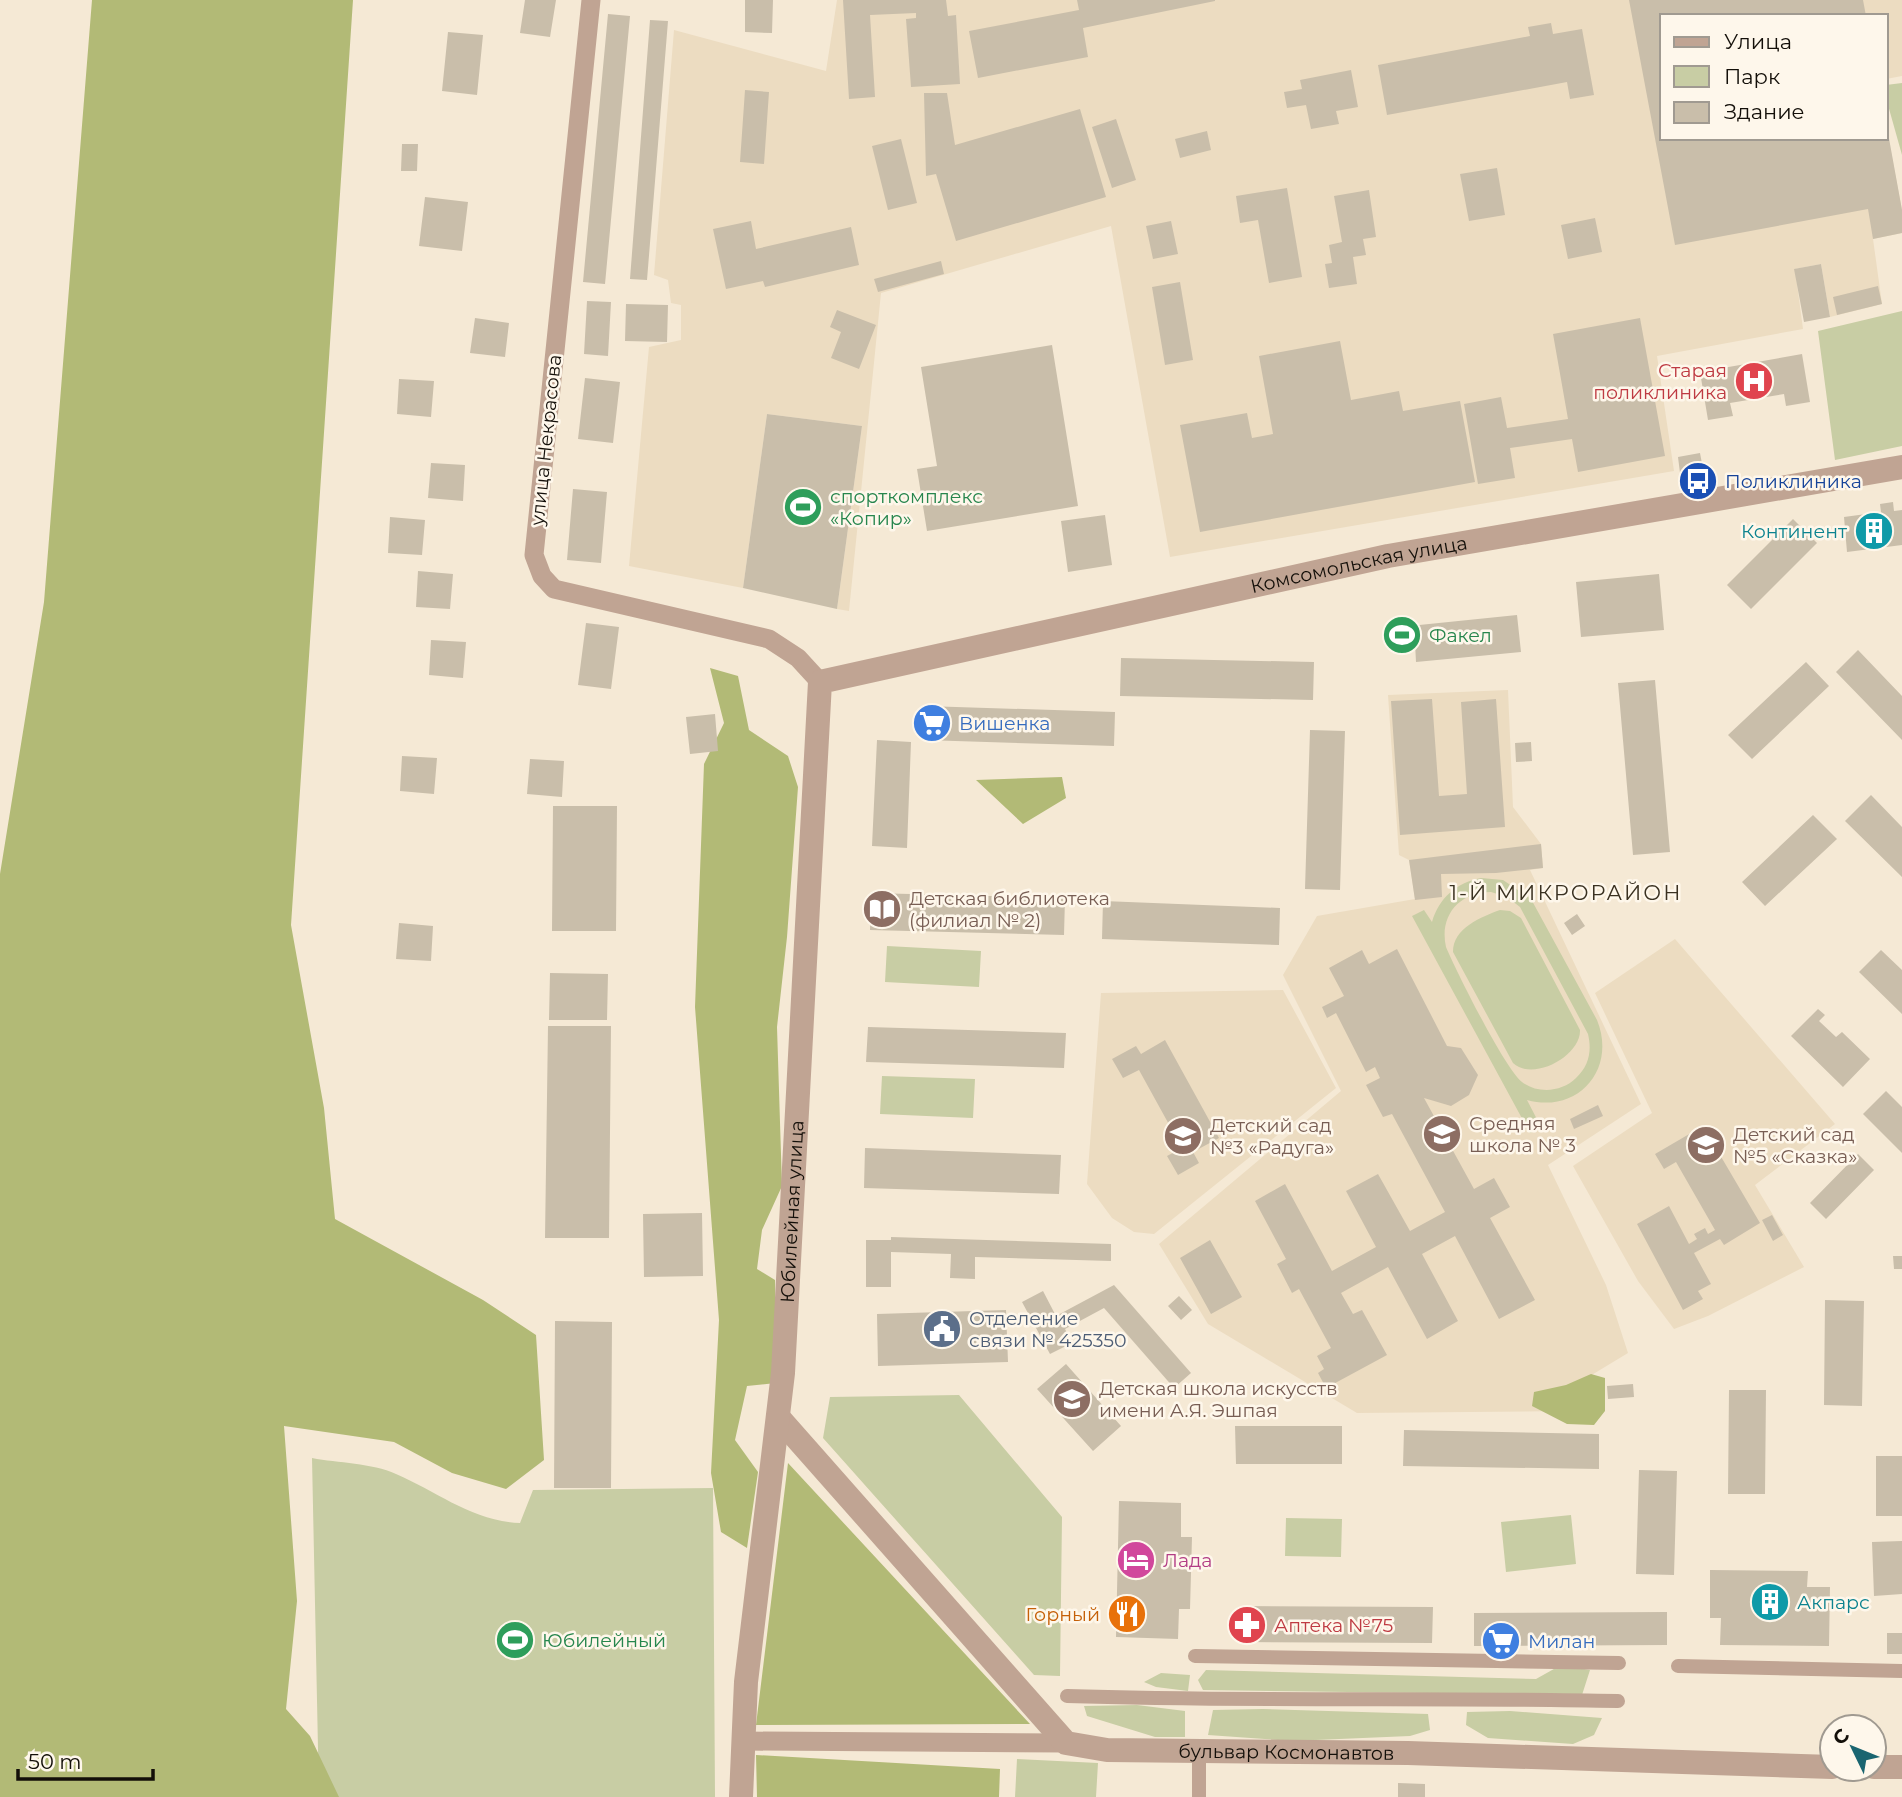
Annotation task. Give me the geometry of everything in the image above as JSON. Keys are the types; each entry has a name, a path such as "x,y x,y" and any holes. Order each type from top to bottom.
{"street":[{"name":"улица Некрасова","path":"591,0 534,555 542,576 554,589 769,639 798,658 820,681"},
{"name":"Комсомольская улица","path":"820,681 1388,556 1902,467"},
{"name":"Юбилейная улица","path":"741,1797 746,1682 783,1373 820,681"},
{"path":"778,1417 1066,1743"},
{"path":"1195,1656 1619,1663"},
{"path":"1678,1666 1902,1671"},
{"path":"1067,1696 1193,1700 1440,1697 1618,1701"},
{"name":"бульвар Космонавтов","path":"743,1741 1066,1743 1107,1750 1199,1749 1818,1767"},
{"path":"1199,1749 1199,1797"}],"shaded area":[{"path":"837,0 1902,0 1902,76 1888,79 1888,14 1660,14 1660,140 1888,140 1888,136 1902,210 1902,233 1873,239 1882,304 1830,317 1821,264 1795,269 1803,329 1657,356 1674,471 1170,557 1111,226 881,293 849,611 837,609 862,426 767,414 743,588 629,566 649,347 681,340 681,305 671,303 668,280 654,275 674,30 826,71"},
{"name":"Средняя школа № 3","path":"1508,690 1513,807 1541,844 1543,868 1530,870 1641,1104 1548,1165 1606,1285 1628,1353 1590,1376 1567,1411 1357,1413 1208,1324 1159,1244 1341,1091 1283,975 1317,916 1415,899 1409,860 1399,855 1388,695"},
{"name":"Детский сад №5 «Сказка»","path":"1675,939 1835,1124 1755,1185 1804,1267 1708,1316 1674,1329 1638,1281 1573,1166 1652,1113 1595,993"},
{"name":"Детский сад №3 «Радуга»","path":"1283,990 1336,1088 1154,1234 1134,1232 1112,1218 1087,1184 1101,993"}],"green space":[{"path":"92,0 353,0 291,925 324,1108 335,1219 483,1300 536,1335 544,1460 506,1489 452,1473 394,1442 284,1426 297,1601 286,1709 310,1736 339,1797 0,1797 0,874 44,602"},
{"path":"1902,83 1902,155 1888,105 1888,85"},
{"path":"1902,311 1902,446 1835,460 1818,331"},
{"path":"710,668 738,676 749,730 788,756 798,787 787,937 777,1027 782,1186 762,1230 757,1269 775,1280 776,1383 747,1386 735,1440 758,1472 747,1548 721,1532 711,1473 719,1320 695,1007 704,764 724,723"},
{"path":"1062,777 1066,798 1023,824 976,780"},
{"path":"1472,880 1503,880 1531,899 1597,1020 1602,1038 1602,1055 1597,1071 1589,1084 1577,1094 1545,1103 1527,1100 1541,1127 1530,1133 1412,916 1424,910 1432,922 1444,899 1456,888","holes":["1491,892 1507,897 1520,907 1588,1034 1590,1046 1587,1063 1576,1078 1557,1089 1542,1090 1528,1086 1514,1073 1481,1019 1446,947 1446,925 1449,916 1461,901 1469,896"]},
{"path":"1500,910 1510,911 1521,918 1580,1030 1573,1049 1565,1057 1543,1068 1532,1070 1513,1063 1453,952 1454,944 1463,930 1477,920"},
{"path":"887,946 981,951 979,987 885,982"},
{"path":"882,1076 975,1079 973,1118 880,1114"},
{"path":"1591,1374 1605,1378 1605,1411 1594,1425 1567,1424 1532,1406 1534,1392 1566,1385"},
{"path":"959,1395 1062,1517 1060,1676 1034,1675 823,1438 830,1397"},
{"name":"Юбилейный","path":"312,1458 387,1470 486,1517 520,1523 533,1490 713,1488 715,1797 319,1797"},
{"path":"788,1463 1030,1724 756,1725"},
{"path":"1571,1515 1576,1564 1506,1572 1501,1522"},
{"path":"1286,1518 1342,1519 1341,1557 1285,1556"},
{"path":"1561,1665 1590,1670 1582,1695 1203,1690 1198,1680 1206,1670 1536,1679"},
{"path":"1161,1673 1190,1675 1188,1691 1156,1687 1144,1682"},
{"path":"1137,1705 1185,1711 1185,1737 1155,1737 1087,1716 1084,1706"},
{"path":"1213,1710 1428,1714 1430,1730 1410,1736 1292,1741 1208,1735"},
{"path":"1510,1711 1602,1718 1594,1735 1573,1744 1488,1738 1466,1725 1467,1712"},
{"path":"756,1755 1000,1769 999,1797 757,1797"},
{"path":"1017,1759 1098,1763 1096,1797 1015,1797"}],"building":[{"path":"525,0 556,0 550,37 520,33"},
{"path":"745,0 773,0 772,33 745,32"},
{"path":"843,0 946,0 948,16 956,15 960,84 911,87 906,19 916,18 916,13 870,15 875,97 849,99"},
{"path":"1077,0 1215,1 1083,28 1088,57 978,78 969,31 1079,10"},
{"path":"1629,0 1863,0 1866,14 1660,14 1660,140 1888,140 1888,133 1902,210 1902,233 1873,239 1868,209 1675,245"},
{"path":"608,14 630,16 605,284 583,282"},
{"path":"650,20 668,21 647,280 630,279"},
{"path":"1551,23 1553,34 1582,29 1594,95 1570,99 1567,82 1387,115 1378,65 1530,36 1528,27"},
{"path":"448,32 483,35 477,95 442,91"},
{"path":"1351,70 1358,107 1336,111 1339,124 1311,129 1306,105 1287,108 1284,92 1302,89 1300,80"},
{"path":"745,90 769,92 764,164 740,162"},
{"path":"924,93 947,93 955,145 1080,109 1106,197 956,241 936,174 926,176"},
{"path":"1116,119 1136,180 1112,188 1092,127"},
{"path":"1207,131 1211,150 1180,158 1175,139"},
{"path":"901,139 917,203 888,210 872,146"},
{"path":"402,144 418,144 417,171 401,171"},
{"path":"1497,168 1505,215 1469,221 1460,174"},
{"path":"1287,188 1302,277 1269,283 1258,220 1240,223 1236,196"},
{"path":"1369,190 1376,237 1363,239 1366,255 1353,257 1357,284 1329,288 1325,264 1332,263 1329,245 1342,242 1334,196"},
{"path":"425,197 468,202 462,251 419,246"},
{"path":"1595,218 1602,252 1568,259 1561,225"},
{"path":"751,221 756,249 851,227 859,265 765,287 763,281 726,289 713,229"},
{"path":"1171,221 1178,254 1153,259 1146,226"},
{"path":"941,261 944,274 878,292 874,279"},
{"path":"1821,264 1830,317 1804,322 1794,269"},
{"path":"1180,282 1193,360 1165,365 1152,287"},
{"path":"1878,286 1882,304 1837,315 1833,297"},
{"path":"587,301 611,302 608,356 584,354"},
{"path":"626,304 668,305 667,342 625,341"},
{"path":"837,310 876,325 859,369 831,358 841,332 830,327"},
{"path":"475,318 509,323 505,357 470,353"},
{"path":"1640,318 1665,456 1578,472 1572,439 1510,448 1515,478 1478,484 1464,404 1501,397 1507,428 1568,419 1553,334"},
{"path":"1340,341 1351,400 1399,391 1403,411 1460,401 1475,482 1200,532 1180,425 1247,413 1252,438 1273,434 1259,356"},
{"path":"1052,345 1078,506 927,531 917,469 937,466 921,367"},
{"name":"Старая поликлиника","path":"1802,354 1810,402 1786,406 1784,394 1730,403 1733,416 1708,420 1700,372"},
{"path":"585,378 620,382 613,443 578,439"},
{"path":"399,379 434,381 431,417 397,414"},
{"name":"спорткомплекс «Копир»","path":"767,414 862,426 837,609 743,588"},
{"path":"1700,453 1703,469 1680,473 1678,457"},
{"path":"431,463 465,465 463,501 428,498"},
{"path":"573,489 607,492 601,563 567,560"},
{"name":"Континент","path":"1893,502 1894,511 1902,510 1902,545 1847,552 1844,517 1881,512 1880,504"},
{"path":"1105,515 1112,565 1068,572 1061,521"},
{"path":"390,517 425,520 422,555 388,553"},
{"path":"1793,519 1817,543 1751,609 1727,585"},
{"path":"418,571 453,574 450,609 416,607"},
{"path":"1659,574 1664,630 1581,637 1576,582"},
{"path":"1517,615 1521,652 1416,662 1415,643 1391,645 1390,628"},
{"path":"586,623 619,627 611,689 578,685"},
{"path":"431,640 466,642 463,678 429,675"},
{"path":"1858,650 1902,696 1902,740 1836,672"},
{"path":"1121,658 1314,662 1313,700 1120,696"},
{"path":"1806,662 1829,686 1752,759 1728,735"},
{"path":"1655,680 1670,852 1633,855 1618,683"},
{"path":"1432,699 1439,796 1467,794 1461,702 1496,699 1505,827 1400,835 1391,701"},
{"path":"925,706 1115,712 1114,746 924,740"},
{"path":"715,714 718,751 690,754 686,717"},
{"path":"1310,730 1345,731 1340,890 1305,889"},
{"path":"877,740 911,742 907,848 872,846"},
{"path":"1531,742 1532,761 1516,762 1515,743"},
{"path":"402,756 437,758 434,794 400,791"},
{"path":"530,759 564,761 562,797 527,794"},
{"path":"1871,795 1902,827 1902,877 1845,821"},
{"path":"553,806 617,806 616,931 552,931"},
{"path":"1813,815 1837,839 1765,906 1742,882"},
{"path":"1541,844 1543,868 1496,873 1441,874 1442,897 1415,900 1409,860"},
{"path":"871,893 1065,898 1064,935 870,930"},
{"path":"1103,901 1280,908 1279,945 1102,939"},
{"path":"1577,914 1585,926 1572,935 1564,923"},
{"path":"399,923 433,926 431,961 396,959"},
{"path":"1397,949 1447,1046 1461,1048 1478,1075 1469,1095 1451,1106 1424,1098 1474,1189 1494,1178 1510,1207 1490,1218 1535,1300 1499,1319 1455,1236 1422,1254 1458,1321 1427,1339 1388,1267 1341,1293 1353,1314 1362,1310 1387,1355 1326,1388 1318,1373 1324,1369 1317,1356 1331,1348 1299,1289 1292,1293 1277,1264 1286,1259 1255,1201 1285,1184 1332,1271 1376,1247 1346,1191 1378,1174 1410,1231 1445,1212 1392,1114 1383,1117 1366,1085 1380,1078 1375,1067 1366,1072 1336,1013 1327,1018 1322,1007 1344,996 1329,968 1362,950 1369,964"},
{"path":"1881,950 1902,970 1902,1014 1859,972"},
{"path":"550,973 608,974 607,1020 549,1020"},
{"path":"1818,1009 1825,1015 1819,1021 1836,1037 1842,1032 1870,1059 1843,1087 1791,1036"},
{"path":"548,1026 611,1026 609,1238 545,1238"},
{"path":"868,1027 1066,1033 1064,1068 866,1062"},
{"path":"1165,1040 1219,1138 1193,1152 1199,1163 1178,1175 1167,1156 1182,1148 1139,1070 1123,1078 1112,1059 1136,1046 1141,1054"},
{"path":"1886,1091 1902,1107 1902,1153 1863,1114"},
{"path":"1598,1105 1603,1116 1574,1129 1570,1119"},
{"path":"1703,1126 1760,1223 1724,1245 1720,1239 1694,1253 1711,1284 1698,1291 1703,1299 1683,1310 1637,1224 1669,1206 1689,1244 1697,1239 1694,1234 1705,1228 1708,1234 1715,1230 1676,1162 1664,1169 1655,1154"},
{"path":"865,1148 1061,1155 1059,1194 864,1188"},
{"path":"1858,1154 1874,1170 1826,1219 1810,1203"},
{"path":"702,1213 703,1276 644,1277 643,1214"},
{"path":"1772,1215 1783,1235 1773,1241 1762,1220"},
{"path":"891,1237 1111,1244 1111,1261 975,1257 975,1279 950,1278 951,1254 891,1252 891,1287 866,1287 866,1240 891,1240"},
{"path":"1210,1240 1242,1297 1211,1314 1180,1258"},
{"path":"1893,1256 1902,1256 1902,1269 1894,1269"},
{"path":"1114,1285 1191,1373 1174,1388 1104,1308 1065,1329 1072,1343 1050,1354 1022,1302 1043,1291 1056,1316"},
{"path":"1179,1296 1192,1310 1181,1320 1168,1306"},
{"path":"1825,1300 1864,1301 1862,1406 1824,1405"},
{"name":"Отделение связи № 425350","path":"1006,1310 1008,1362 878,1366 877,1314"},
{"path":"555,1321 612,1322 611,1488 554,1488"},
{"name":"Детская школа искусств имени А.Я. Эшпая","path":"1066,1364 1121,1426 1093,1451 1037,1389"},
{"path":"1633,1384 1634,1397 1608,1399 1607,1386"},
{"path":"1729,1390 1766,1390 1765,1494 1728,1494"},
{"path":"1235,1426 1342,1426 1342,1464 1236,1464"},
{"path":"1404,1430 1599,1434 1599,1469 1403,1466"},
{"path":"1876,1456 1902,1456 1902,1516 1876,1516"},
{"path":"1639,1470 1677,1471 1674,1575 1636,1574"},
{"path":"1119,1501 1181,1503 1181,1537 1192,1537 1190,1609 1179,1609 1178,1639 1116,1637"},
{"path":"1902,1541 1902,1594 1874,1596 1872,1542"},
{"name":"Акпарс","path":"1710,1570 1808,1571 1807,1587 1830,1587 1829,1646 1720,1645 1721,1618 1710,1618"},
{"path":"1241,1606 1433,1607 1432,1643 1241,1642"},
{"path":"1667,1612 1667,1645 1474,1646 1474,1613"},
{"path":"1887,1633 1902,1633 1902,1654 1887,1654"},
{"path":"1398,1783 1425,1784 1425,1797 1398,1797"}],"place":[{"name":"Старая поликлиника","path":"1754,381"},
{"name":"Поликлиника","path":"1698,481"},
{"name":"спорткомплекс «Копир»","path":"803,507"},
{"name":"Континент","path":"1874,531"},
{"name":"Факел","path":"1402,635"},
{"name":"Вишенка","path":"932,723"},
{"name":"Детская библиотека (филиал № 2)","path":"882,909"},
{"name":"Средняя школа № 3","path":"1442,1134"},
{"name":"Детский сад №3 «Радуга»","path":"1183,1136"},
{"name":"Детский сад №5 «Сказка»","path":"1706,1145"},
{"name":"Отделение связи № 425350","path":"942,1329"},
{"name":"Детская школа искусств имени А.Я. Эшпая","path":"1072,1399"},
{"name":"Лада","path":"1136,1560"},
{"name":"Акпарс","path":"1770,1602"},
{"name":"Горный","path":"1127,1614"},
{"name":"Аптека №75","path":"1247,1625"},
{"name":"Юбилейный","path":"515,1640"},
{"name":"Милан","path":"1501,1641"}],"district":[{"name":"1-Й МИКРОРАЙОН","path":"1566,892"}]}
